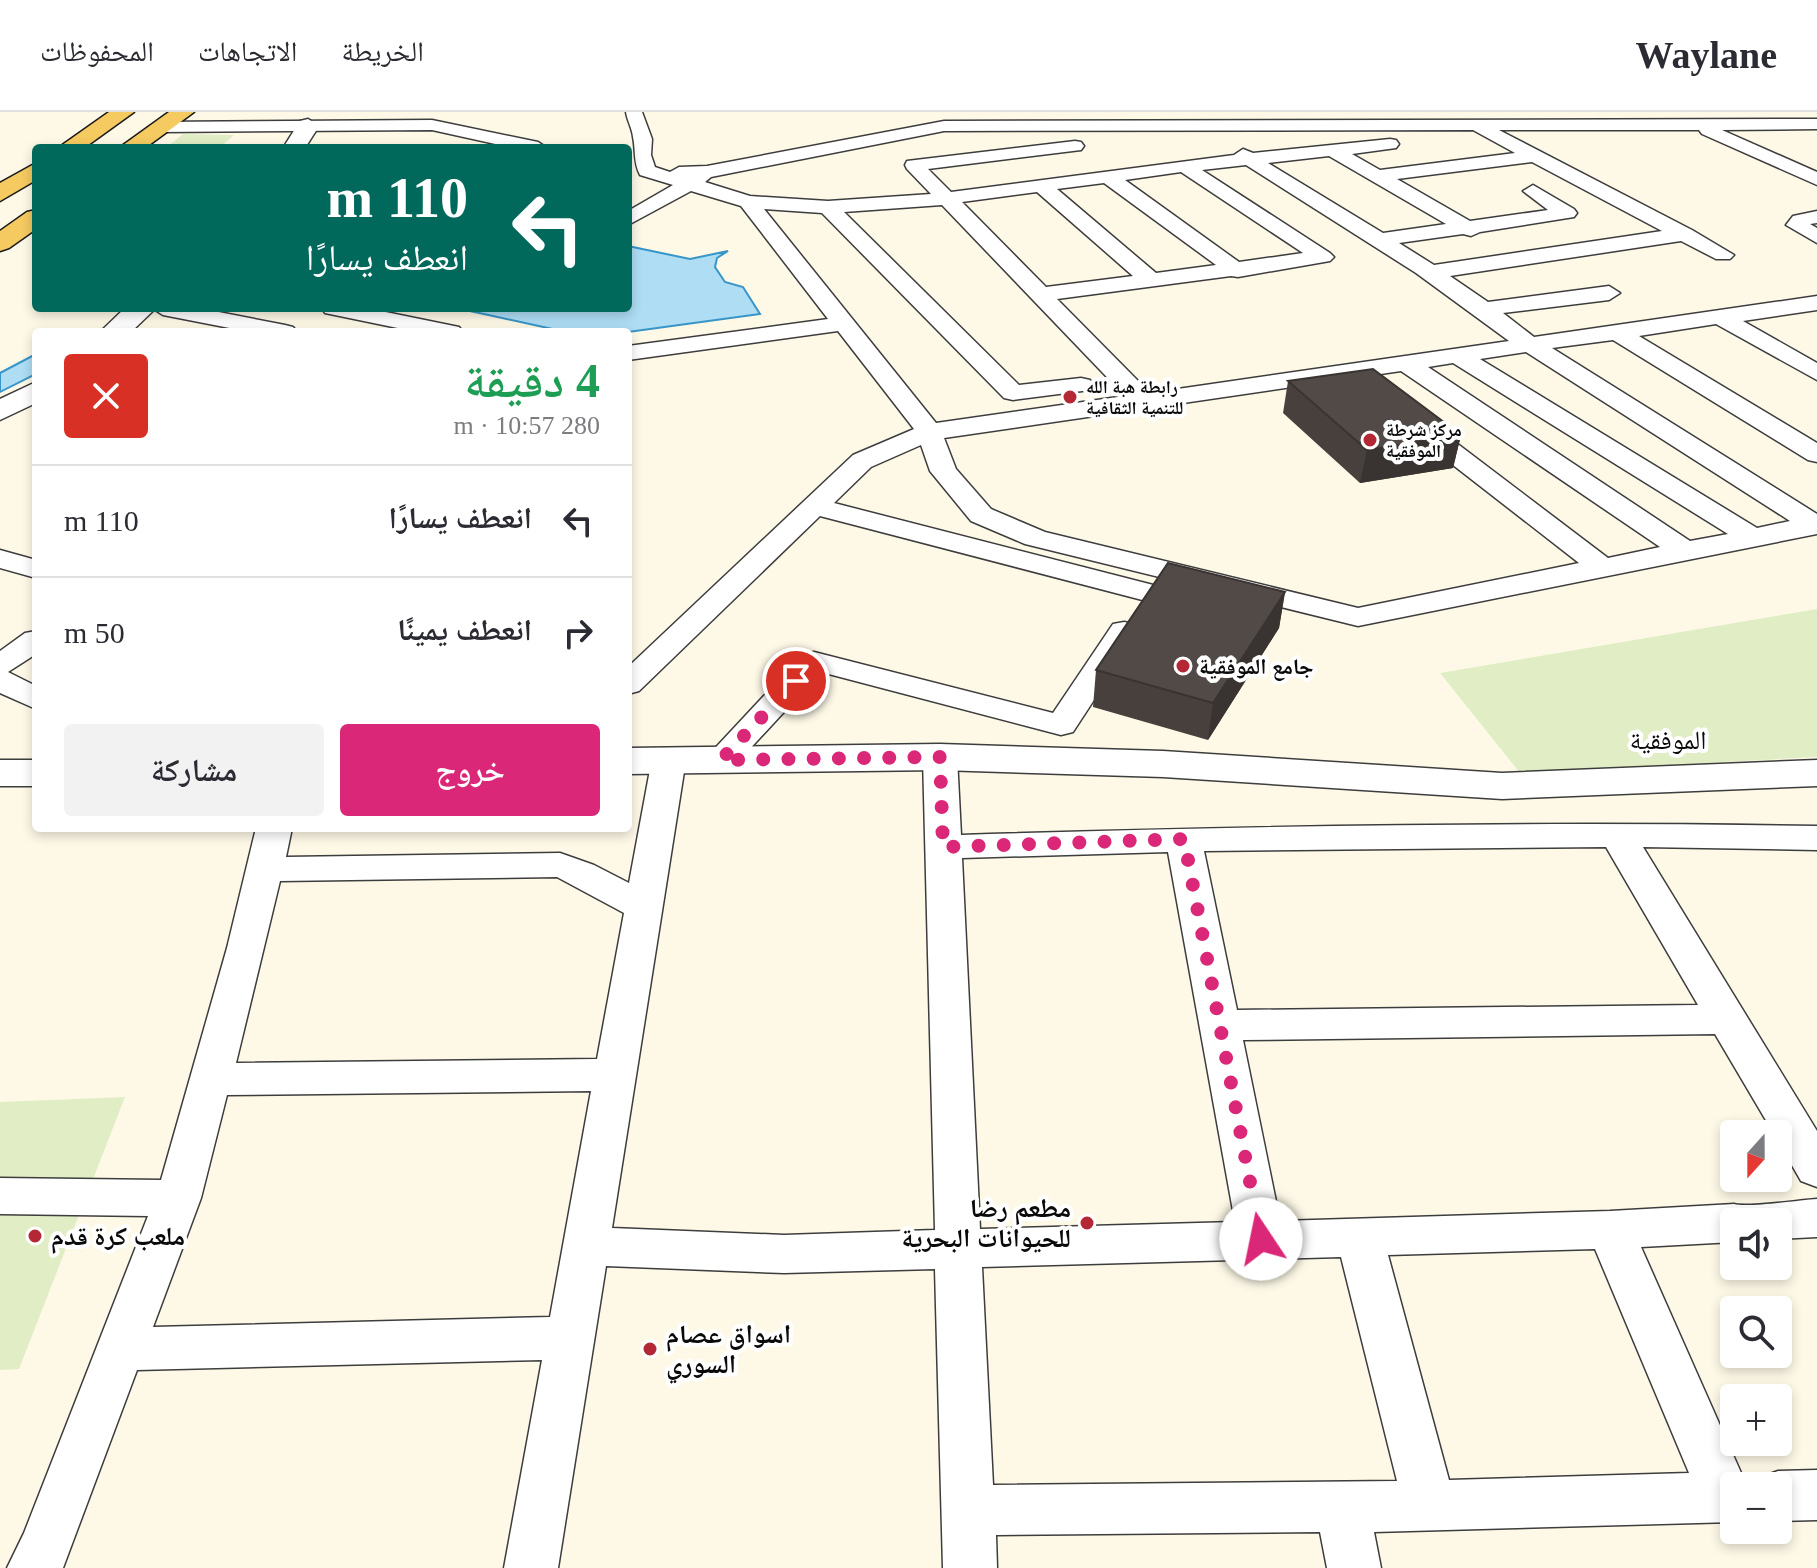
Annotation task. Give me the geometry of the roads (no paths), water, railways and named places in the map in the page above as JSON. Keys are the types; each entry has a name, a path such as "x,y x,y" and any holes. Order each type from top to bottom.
{"main road":[{"path":"75,144 123,112"},
{"path":"136,144 183,112"},
{"path":"0,194 32,173"},
{"path":"0,243 32,220"}],"street":[{"path":"226,112 241,127"},
{"path":"460,131 477,112"},
{"path":"1325,125 1353,112"},
{"path":"1719,112 1735,124"},
{"path":"634,113 643,139 638,169 699,178 748,202 828,207 943,199 1184,166 1405,142 1481,128 1723,255"},
{"path":"632,217 699,178 946,119 1038,126 1203,129 1325,125 1481,128 1817,124"},
{"path":"1696,124 1817,179"},
{"path":"160,127 432,125 520,144"},
{"path":"1387,125 1405,142"},
{"path":"297,144 308,126"},
{"path":"1038,126 1064,147"},
{"path":"1142,399 943,199 914,165 1203,129 1432,272 1486,309 1527,343 1816,525"},
{"path":"1334,151 1521,259"},
{"path":"1377,176 1534,156"},
{"path":"1792,168 1817,165"},
{"path":"1039,295 1238,271 1323,257 1184,166"},
{"path":"1110,178 1238,271"},
{"path":"1042,186 1152,281"},
{"path":"1378,240 1567,213 1533,191"},
{"path":"748,202 929,432 943,471 981,515 1035,538 1157,581"},
{"path":"828,207 1013,393 1121,381"},
{"path":"1040,212 1069,208"},
{"path":"967,221 996,217"},
{"path":"1817,217 1800,220 1796,225 1817,237"},
{"path":"1432,272 1685,234"},
{"path":"1111,245 1189,235"},
{"path":"1486,309 1609,293"},
{"path":"632,676 862,461 929,432 1817,303"},
{"path":"120,328 138,312"},
{"path":"183,312 265,328"},
{"path":"346,312 397,327 423,312"},
{"path":"1720,317 1817,373"},
{"path":"632,352 842,324"},
{"path":"1615,331 1817,454"},
{"path":"1455,354 1753,537"},
{"path":"1403,361 1685,551"},
{"path":"1347,369 1371,388"},
{"path":"0,411 32,393"},
{"path":"1395,407 1603,568"},
{"path":"815,506 1157,581 1358,617 1816,525"},
{"path":"0,559 32,568"},
{"path":"721,760 814,661 1061,725 1157,581"},
{"path":"0,665 32,643"},
{"path":"0,680 32,697"},
{"path":"940,757 970,1568"},
{"path":"531,1568 644,907 648,760 940,757 1163,764 1502,786 1817,773"},
{"path":"0,773 32,773"},
{"path":"943,847 1184,839 1617,834 1817,838"},
{"path":"1617,834 1817,1169"},
{"path":"1184,839 1261,1239"},
{"path":"34,1568 178,1198 269,848 560,865 579,871 595,883 644,907"},
{"path":"1220,1025 1730,1019"},
{"path":"210,1079 615,1075"},
{"path":"0,1196 178,1198"},
{"path":"1792,1220 1817,1218"},
{"path":"586,1246 784,1254 1610,1230 1720,1224"},
{"path":"1610,1230 1720,1476"},
{"path":"1359,1235 1430,1506"},
{"path":"121,1349 570,1338"},
{"path":"1792,1496 1817,1495"},
{"path":"968,1510 1430,1506 1720,1498"},
{"path":"1342,1507 1354,1568"}],"water":[{"path":"632,247 690,259 728,251 717,258 715,267 725,282 743,287 760,314 632,331 632,328 548,328 475,312 632,312"},
{"path":"32,356 32,376 0,392 0,373"}],"place":[{"name":"رابطة هبة الله للتنمية الثقافية","path":"1070,397"},
{"name":"مركز شرطة الموفقية","path":"1370,440"},
{"name":"جامع الموفقية","path":"1183,666"},
{"name":"مطعم رضا للحيوانات البحرية","path":"1087,1223"},
{"name":"ملعب كرة قدم","path":"35,1236"},
{"name":"اسواق عصام السوري","path":"650,1349"}],"district":[{"name":"الموفقية","path":"1668,740"}]}
